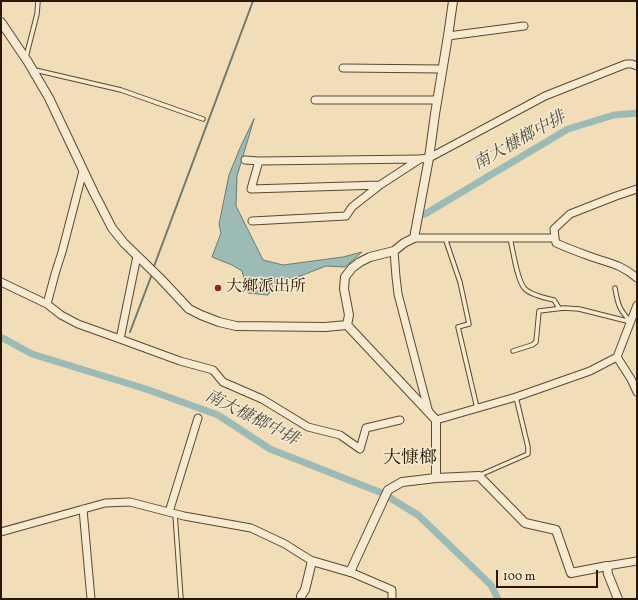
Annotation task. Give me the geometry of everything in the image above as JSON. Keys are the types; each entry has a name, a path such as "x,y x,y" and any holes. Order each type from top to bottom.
{"street":[{"path":"414,238 429,158 453,1"},
{"path":"1,22 33,70 49,98 83,171 112,228 124,243 189,309 219,322 236,326 325,327 347,325"},
{"path":"448,36 524,26"},
{"path":"245,160 429,158 545,96 626,64 637,66"},
{"path":"344,68 442,69"},
{"path":"315,100 437,100"},
{"path":"252,221 346,216 352,207 380,185 420,159"},
{"path":"259,161 251,189 380,185"},
{"path":"47,304 83,171"},
{"path":"637,189 570,214 554,229 556,243 583,254 618,265 628,270 637,278"},
{"path":"347,325 350,314 344,289 345,277 352,268 370,257 394,251 404,243 414,238 555,238"},
{"path":"394,251 398,294 429,413"},
{"path":"120,339 138,256"},
{"path":"1,282 47,304 78,324 213,370 223,382 262,398 308,428 340,435 360,449 366,428 400,420"},
{"path":"436,420 516,397 590,371 617,356 637,305"},
{"path":"347,325 436,420 436,478"},
{"path":"617,356 637,392"},
{"path":"172,513 198,418"},
{"path":"350,572 388,490 402,482 436,478 479,476 525,523 556,530 571,573 637,562"},
{"path":"1,532 104,503 130,502 172,513 252,528 285,544 312,561 350,572 392,590 392,599"},
{"path":"83,509 91,599"},
{"path":"301,599 312,561"},
{"path":"607,566 608,574 618,599"}],"lane":[{"path":"25,58 38,1"},
{"path":"33,70 121,90 203,119"},
{"path":"445,238 460,282 469,324 458,326 478,408"},
{"path":"510,238 520,282 525,290 554,300 559,308"},
{"path":"616,288 620,310 631,322"},
{"path":"513,351 532,345 536,342 539,311 559,308 579,309 631,322"},
{"path":"479,476 528,454 528,447 516,397"},
{"path":"172,513 181,599"}],"water":[{"path":"254,119 237,176 236,206 263,260 283,265 343,257 362,252 345,267 326,266 295,278 280,279 274,283 268,295 248,293 242,271 232,265 212,257 221,233 219,224 229,175"}],"waterway":[{"path":"153,269 253,1"},
{"name":"南大槺榔中排","path":"425,214 568,129 614,115 637,113"},
{"path":"130,332 152,274"},
{"name":"南大槺榔中排","path":"1,337 32,354 146,389 218,415 270,449 382,493 418,515 491,585 498,599"}],"place":[{"name":"大鄉派出所","path":"218,288"}],"district":[{"name":"大慷榔","path":"410,460"}]}
